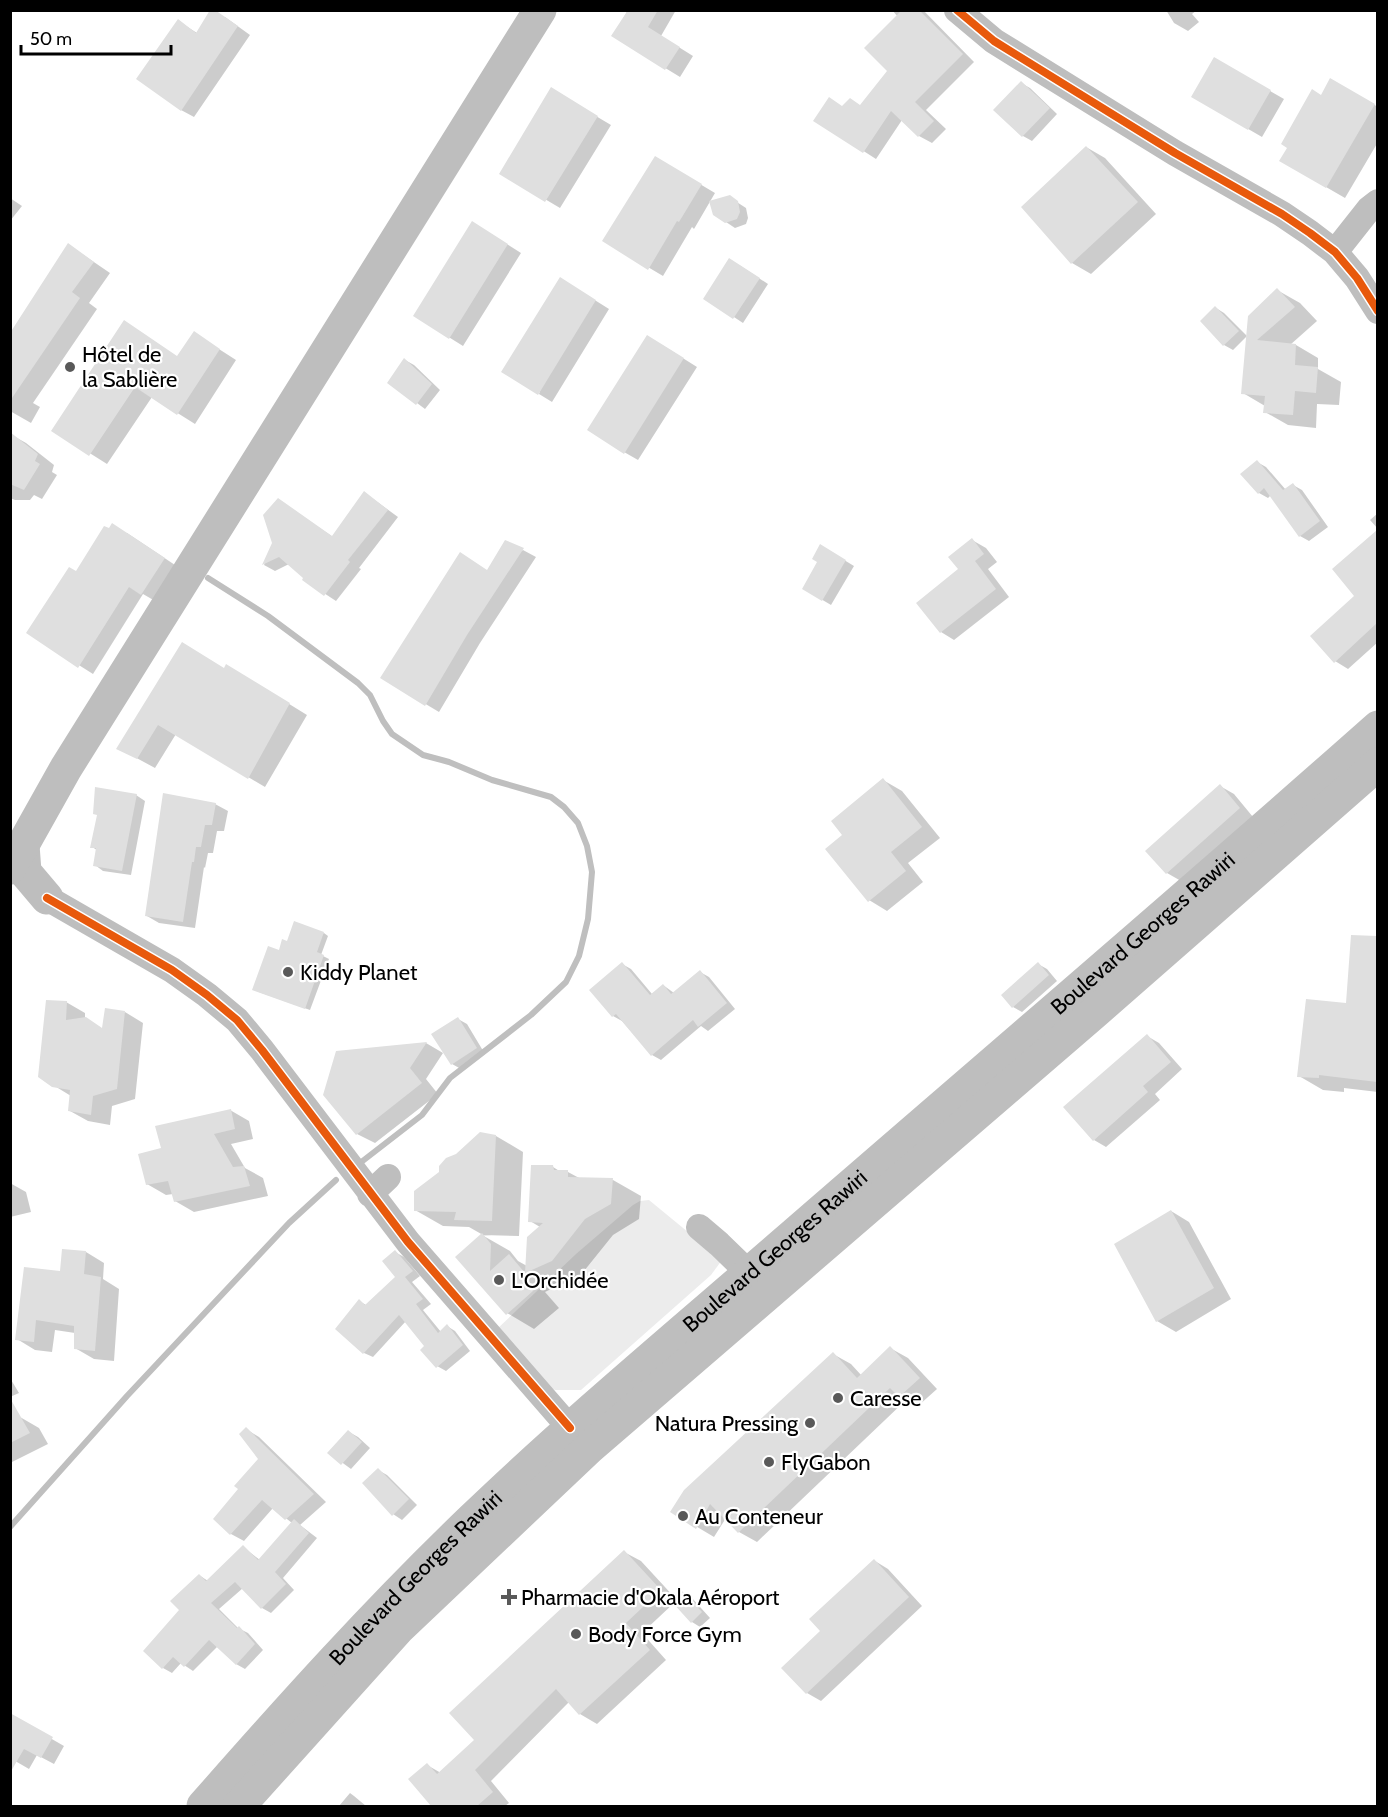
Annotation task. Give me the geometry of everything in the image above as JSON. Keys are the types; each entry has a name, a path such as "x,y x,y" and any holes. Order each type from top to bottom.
{"main road":[{"path":"47,898 26,872 17,856 66,768 540,10"},
{"name":"Boulevard Georges Rawiri","path":"203,1806 381,1610 473,1518 570,1428 1053,1012 1377,727"},
{"name":"Boulevard Georges Rawiri","path":"239,1806 399,1628 580,1456 1094,1013 1377,764"},
{"path":"10,894 24,893 47,898"}],"street":[{"path":"957,10 994,41 1175,153 1282,214 1335,252 1357,278 1377,311"},
{"path":"1335,252 1377,202"},
{"path":"47,898 172,970 237,1020 379,1185 408,1242 570,1428"},
{"path":"699,1227 749,1273"}],"shaded area":[{"path":"649,1200 722,1260 711,1275 581,1390 555,1390 544,1384 496,1330 576,1254 633,1205"}],"building":[{"path":"210,10 215,10 238,26 181,111 136,79 178,19 196,33"},
{"path":"628,10 658,10 648,27 680,47 665,70 611,36"},
{"path":"902,10 919,10 963,54 915,102 934,121 918,137 891,111 863,153 813,121 829,97 842,106 850,98 860,105 887,71 864,48"},
{"path":"1214,57 1271,90 1248,130 1191,97"},
{"path":"1330,78 1375,104 1326,188 1279,161 1287,148 1281,144 1312,89 1321,95"},
{"path":"1021,81 1050,108 1022,137 993,110"},
{"path":"551,87 598,116 545,202 499,174"},
{"path":"1086,146 1138,202 1071,264 1021,207"},
{"path":"655,156 702,184 648,270 602,241"},
{"path":"730,195 738,201 740,212 737,219 725,223 713,215 709,201"},
{"path":"472,221 508,244 449,339 413,316"},
{"path":"68,243 94,262 72,292 80,298 10,401 10,333"},
{"path":"729,258 760,278 733,319 703,299"},
{"path":"560,277 596,300 538,395 501,372"},
{"path":"1277,288 1295,307 1257,340 1296,344 1295,365 1318,367 1316,393 1295,391 1293,415 1263,413 1265,396 1241,394 1248,316"},
{"path":"1215,306 1239,331 1223,346 1200,321"},
{"path":"124,320 177,356 194,331 220,349 177,415 135,387 89,456 51,431"},
{"path":"647,335 684,358 624,454 587,430"},
{"path":"404,358 432,384 416,405 387,383"},
{"path":"10,432 38,454 35,461 40,464 24,490 10,484"},
{"path":"1257,460 1283,490 1293,483 1320,521 1299,537 1264,488 1258,494 1240,474"},
{"path":"364,491 388,510 348,560 350,562 324,596 302,580 303,578 279,557 262,565 272,543 263,515 278,498 332,536"},
{"path":"112,523 165,558 141,595 129,587 78,668 26,633 69,567 76,571 104,526 109,528"},
{"path":"1377,530 1377,623 1334,663 1310,636 1354,596 1332,569"},
{"path":"972,538 984,554 975,561 996,589 940,633 916,603 958,569 948,557"},
{"path":"505,540 524,548 467,635 425,706 380,678 460,552 487,570"},
{"path":"820,544 846,560 822,601 802,589 817,562 812,559"},
{"path":"182,642 224,668 226,664 290,703 248,779 158,725 137,759 116,749"},
{"path":"883,778 922,827 891,852 906,871 868,902 825,849 842,835 831,821"},
{"path":"1220,784 1240,808 1166,874 1145,851"},
{"path":"95,787 137,794 122,871 93,866 96,848 90,848 97,815 93,814"},
{"path":"163,793 216,803 212,825 205,825 201,847 196,847 183,922 145,916"},
{"name":"Kiddy Planet","path":"294,921 324,932 317,952 324,955 305,1009 252,990 268,946 279,950 282,939 287,941"},
{"path":"1351,935 1377,936 1377,1082 1319,1075 1319,1078 1297,1077 1306,999 1346,1003"},
{"path":"622,962 650,995 663,984 671,994 700,970 727,1003 698,1027 693,1020 651,1056 616,1014 612,1017 589,990"},
{"path":"1038,962 1049,975 1012,1008 1001,995"},
{"path":"46,1000 67,1001 66,1020 86,1017 102,1028 105,1008 125,1011 117,1089 93,1096 91,1115 68,1111 70,1090 52,1087 38,1077"},
{"path":"458,1017 477,1048 451,1065 431,1034"},
{"path":"1147,1034 1171,1062 1143,1086 1148,1092 1093,1141 1063,1107"},
{"path":"427,1042 410,1068 422,1083 356,1135 323,1095 336,1051"},
{"path":"231,1109 235,1129 214,1134 233,1167 244,1166 250,1186 174,1202 168,1181 146,1185 138,1154 161,1148 155,1126"},
{"path":"480,1132 496,1135 492,1221 454,1220 456,1212 414,1211 414,1191 439,1172 439,1166 446,1158 456,1154"},
{"path":"531,1165 553,1165 554,1170 568,1170 568,1177 613,1178 611,1204 585,1219 552,1261 525,1273 527,1237 543,1223 528,1222"},
{"path":"1171,1210 1214,1288 1156,1322 1114,1244"},
{"name":"L'Orchidée","path":"482,1233 491,1244 490,1271 509,1254 525,1273 519,1276 533,1291 506,1315 455,1257"},
{"path":"62,1249 86,1251 84,1274 101,1277 95,1351 74,1349 74,1326 36,1320 34,1342 15,1340 24,1267 60,1271"},
{"path":"395,1250 413,1271 405,1277 423,1299 416,1304 438,1333 447,1324 463,1345 436,1368 420,1350 424,1346 399,1315 363,1354 335,1329 359,1299 365,1305 395,1277 382,1261"},
{"path":"890,1346 920,1378 899,1397 890,1388 738,1533 710,1504 696,1529 670,1512 684,1490 833,1352 857,1378"},
{"path":"10,1398 30,1433 10,1443"},
{"path":"246,1427 314,1494 285,1520 262,1500 230,1535 213,1519 238,1489 234,1486 258,1459 239,1434"},
{"path":"348,1430 362,1442 341,1465 327,1453"},
{"path":"378,1468 409,1499 392,1516 362,1483"},
{"path":"294,1519 309,1533 275,1572 286,1584 261,1609 235,1582 211,1603 237,1628 239,1626 255,1644 236,1665 209,1640 184,1667 173,1657 162,1669 143,1651 179,1610 170,1601 199,1574 206,1581 243,1545 258,1560"},
{"path":"624,1550 661,1590 626,1623 650,1650 579,1715 556,1689 475,1770 493,1792 477,1806 431,1806 408,1779 427,1763 437,1774 474,1740 449,1713"},
{"path":"874,1559 909,1597 806,1694 781,1668 820,1631 809,1619"},
{"path":"682,1591 702,1612 691,1623 672,1602"},
{"path":"10,1713 53,1737 41,1758 24,1749 10,1773"}],"waterway":[{"path":"208,578 268,616 358,683 370,695 392,734 423,755 449,762 492,780 551,797 564,807 578,823 587,846 592,872 588,919 579,956 566,982 531,1015 450,1078 422,1115 360,1163"},
{"path":"10,1527 127,1396 289,1223 336,1180"}],"cycle path":[{"path":"957,10 994,41 1310,233 1335,252 1357,278 1378,311"},
{"path":"47,898 172,970 237,1020 408,1242 570,1428"}],"place":[{"name":"Hôtel de la Sablière","path":"70,367"},
{"name":"Kiddy Planet","path":"288,972"},
{"name":"L'Orchidée","path":"499,1280"},
{"name":"Caresse","path":"838,1398"},
{"name":"Natura Pressing","path":"810,1423"},
{"name":"FlyGabon","path":"769,1462"},
{"name":"Au Conteneur","path":"683,1516"},
{"name":"Pharmacie d'Okala Aéroport","path":"509,1597"},
{"name":"Body Force Gym","path":"576,1634"}]}
